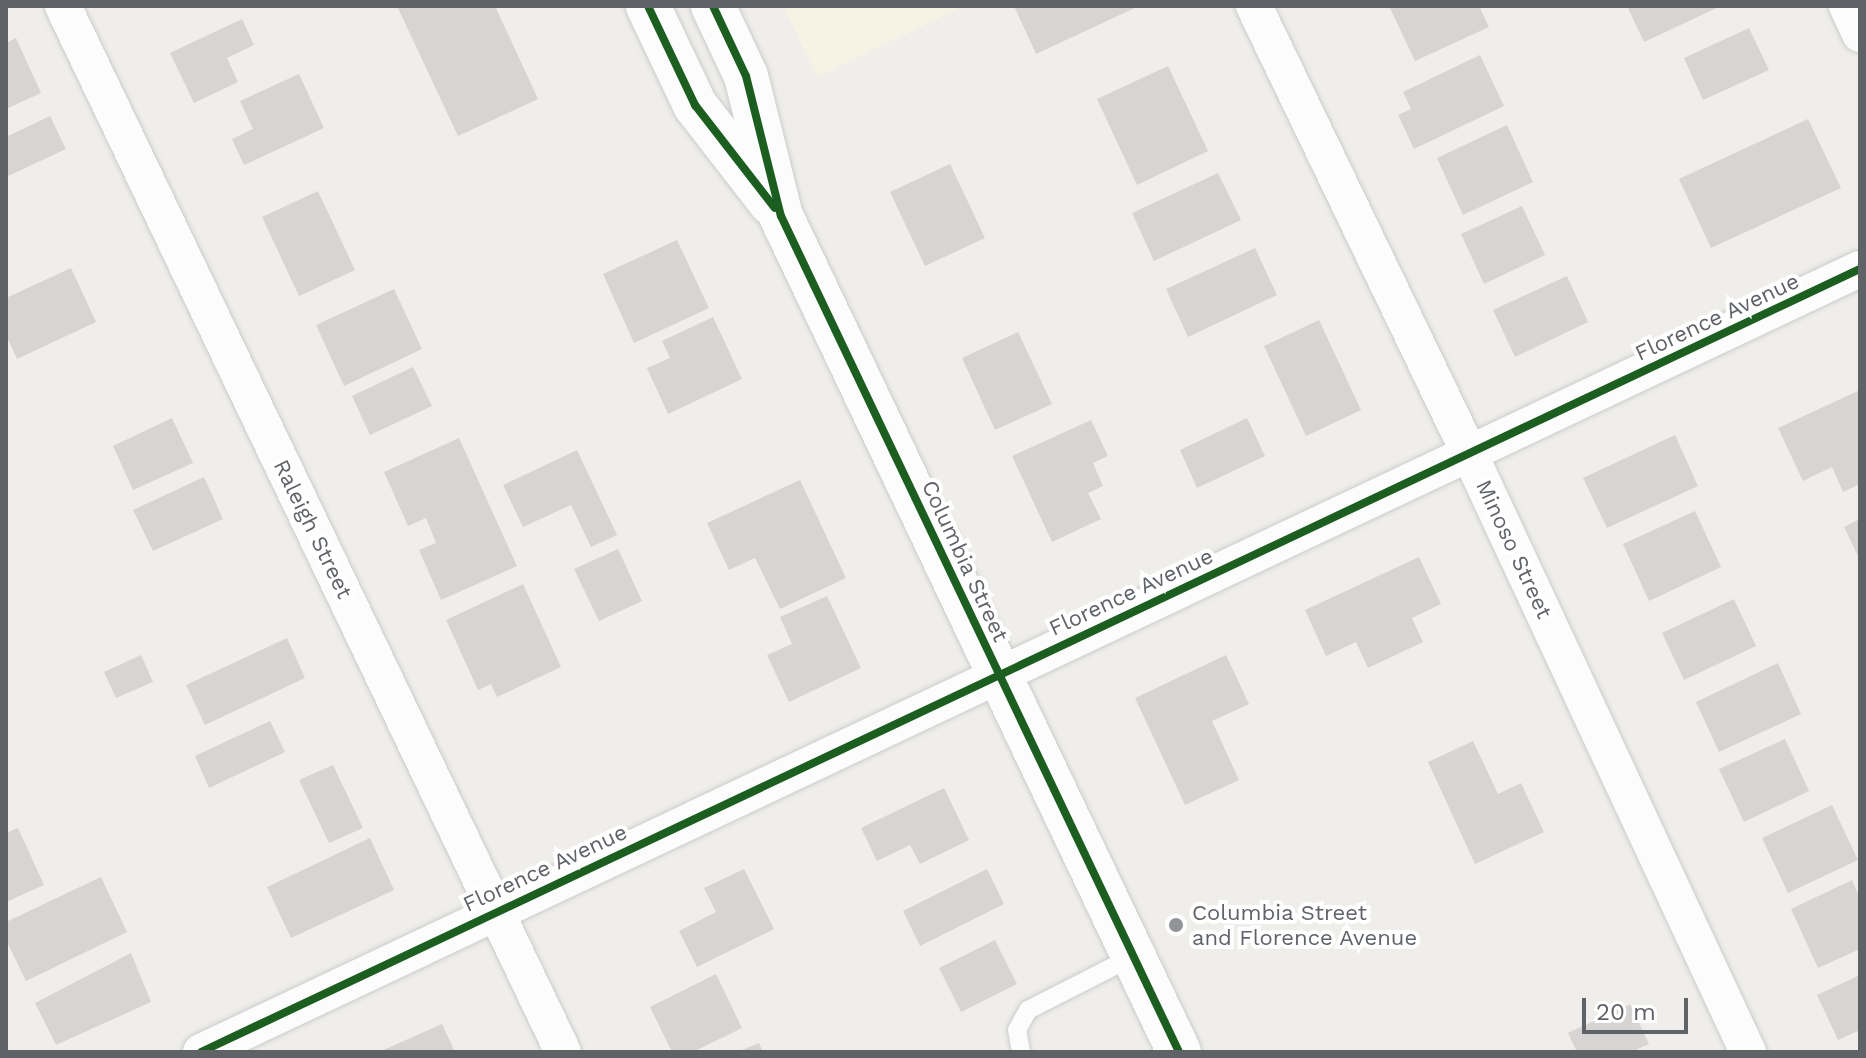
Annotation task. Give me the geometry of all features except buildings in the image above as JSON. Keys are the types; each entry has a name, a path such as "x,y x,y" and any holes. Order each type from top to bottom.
{"street":[{"name":"Raleigh Street","path":"63,6 563,1052"},
{"name":"Columbia Street","path":"648,6 695,105 781,216"},
{"name":"Minoso Street","path":"1254,6 1470,455 1748,1052"},
{"path":"1847,6 1860,34"},
{"name":"Columbia Street","path":"724,10 746,76 781,216 1179,1052"},
{"name":"Florence Avenue","path":"201,1052 1860,269"}],"lane":[{"path":"1021,1052 1017,1030 1028,1010 1134,956"}],"shaded area":[{"path":"783,6 959,6 959,8 817,77"}],"cycle path":[{"path":"648,6 695,105 775,208"},
{"path":"713,6 746,76 781,216 1179,1052"},
{"path":"201,1052 1860,269"}],"place":[{"name":"Columbia Street and Florence Avenue","path":"1176,925"}]}
